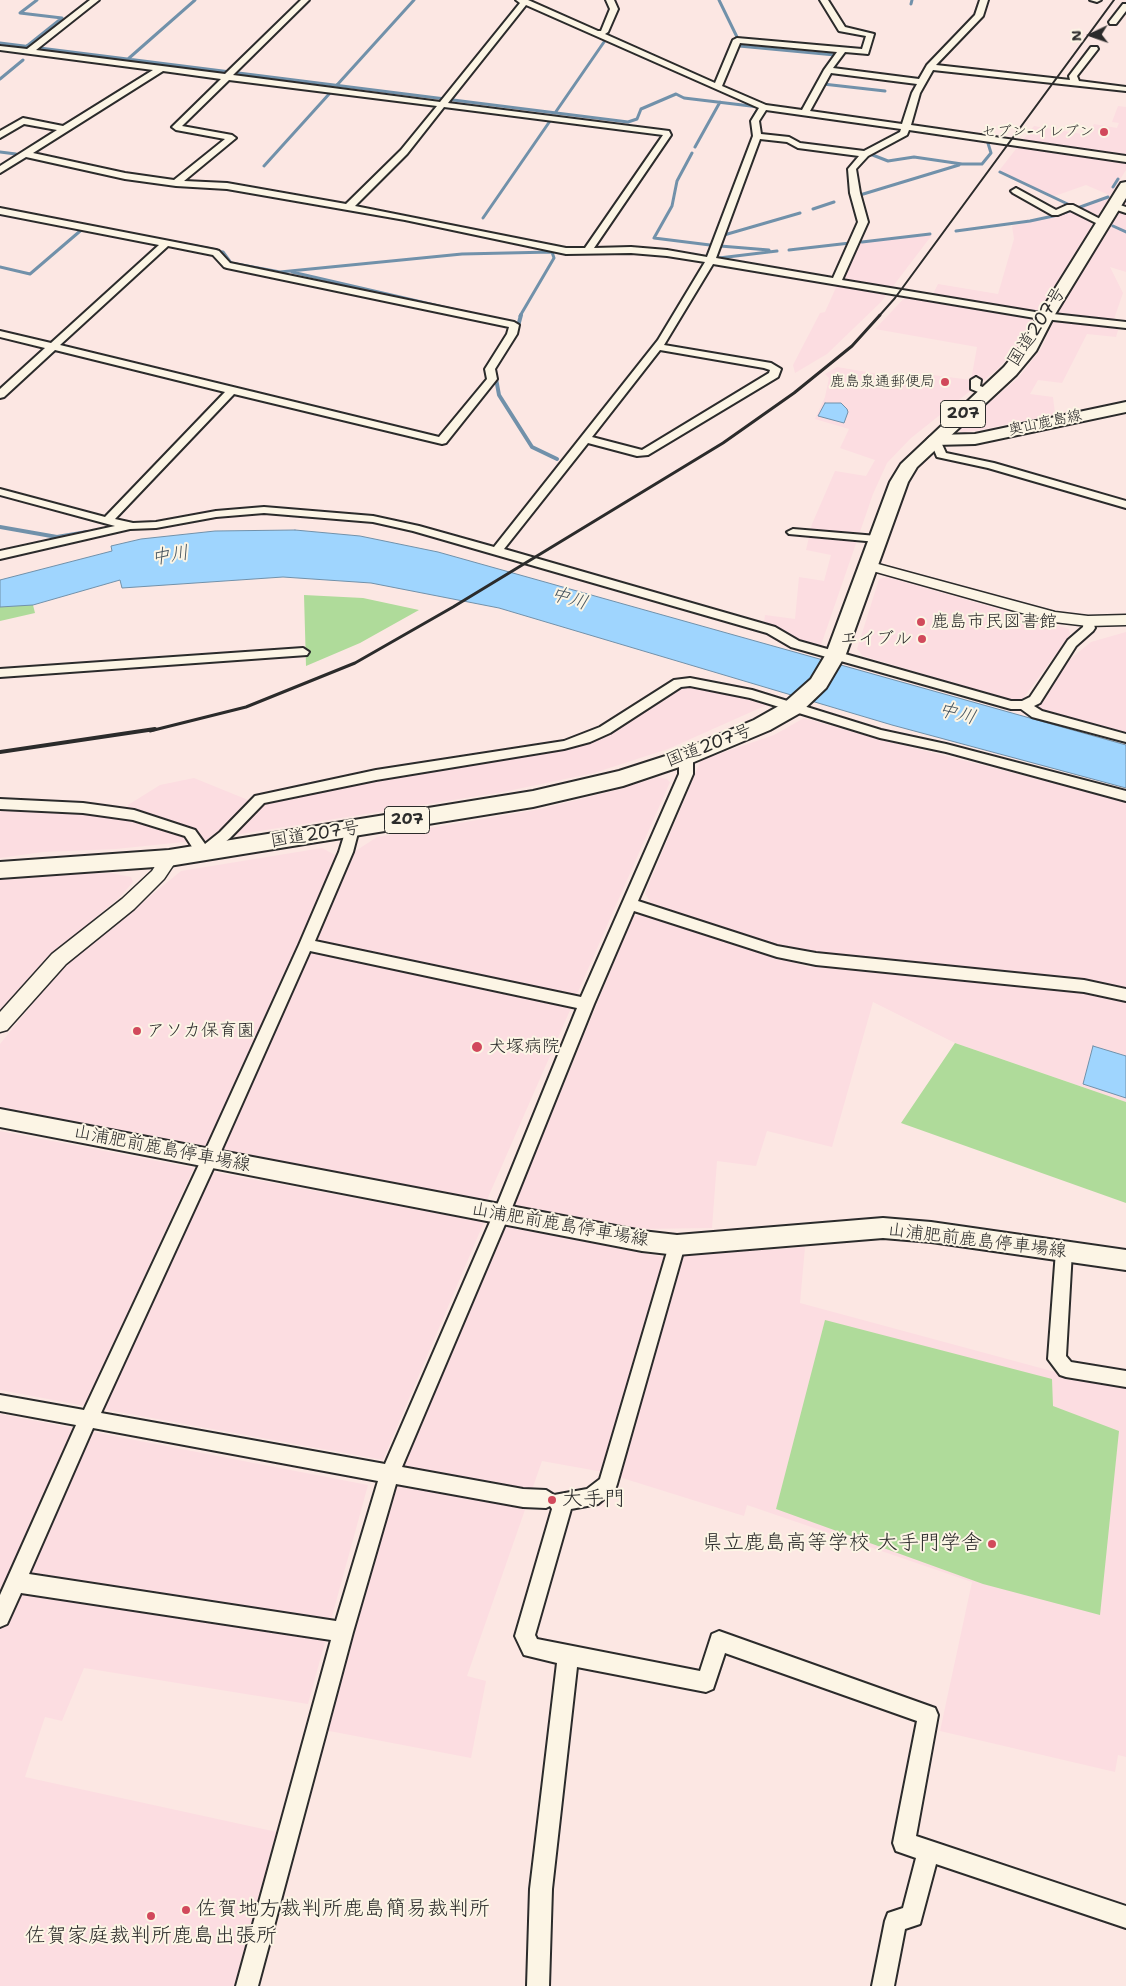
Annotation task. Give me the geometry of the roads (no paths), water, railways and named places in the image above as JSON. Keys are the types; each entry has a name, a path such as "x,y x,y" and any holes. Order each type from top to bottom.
{"highway":[{"name":"国道207号","path":"0,870 169,858 533,800 623,778 686,757 762,725 794,706 819,683 835,656 899,482 910,464 982,386 1010,371 1030,347 1046,316 1103,224 1120,208 1126,186"}],"main road":[{"name":"奥山鹿島線","path":"934,440 975,439 1126,407"},
{"name":"山浦肥前鹿島停車場線","path":"0,1118 642,1241 677,1245 883,1228 931,1232 1126,1260"}],"street":[{"path":"34,49 95,0"},
{"path":"176,183 232,138 176,127 305,0"},
{"path":"599,34 604,32 614,9 610,0"},
{"path":"718,86 737,40 865,52 870,34 842,29 824,0"},
{"path":"837,281 863,222 855,193 852,169 865,154 904,133 916,93 930,67 979,16 984,0"},
{"path":"348,207 404,152 523,1 764,107 1126,159"},
{"path":"1114,22 1126,6"},
{"path":"0,48 34,49 162,68 229,74 445,101 666,133 667,135 588,250"},
{"path":"804,112 828,70 843,49"},
{"path":"1075,83 1073,76 1094,49"},
{"path":"930,67 1126,89"},
{"path":"0,170 162,68"},
{"path":"828,70 922,82"},
{"path":"497,551 658,347 710,261 757,136 756,121 764,107"},
{"path":"0,135 23,121 63,129"},
{"path":"757,136 788,140 798,145 865,154"},
{"path":"24,154 124,176 176,183 227,186 348,207 566,250 631,250 837,281 1046,316 1126,326"},
{"path":"1016,191 1055,213 1070,208 1103,224"},
{"path":"0,211 216,253 227,265 514,325 512,334 490,369 492,380 442,441 0,334"},
{"path":"0,395 166,243"},
{"path":"585,439 637,453 644,452 774,375 776,369 767,365 658,347"},
{"path":"107,521 232,390"},
{"path":"934,440 941,455 990,465 1126,505"},
{"path":"0,492 107,521 133,526"},
{"path":"0,555 133,526 156,525 216,514 264,510 372,519 415,528 771,630 794,644 1011,705 1024,705 1035,700 1072,643 1089,628 1088,621"},
{"path":"793,532 877,539"},
{"path":"868,565 1054,617 1088,621 1126,620"},
{"path":"0,673 303,652"},
{"path":"0,804 83,808 134,815 190,833 203,852 225,835 260,799 385,773 564,745 585,739 605,730 678,683 690,682 752,694 880,734 946,748 1126,796"},
{"path":"1024,705 1037,714 1126,738"},
{"path":"247,1986 343,1632 390,1473 501,1215 586,1004 686,774 686,757"},
{"path":"0,1616 9,1589 210,1158 306,945 346,852 352,829"},
{"path":"0,1024 60,959 128,904 158,875 169,858"},
{"path":"629,904 777,951 816,959 1084,986 1126,994"},
{"path":"306,945 586,1004"},
{"path":"0,1403 522,1498 556,1501 591,1498 608,1484 677,1245"},
{"path":"1064,1251 1057,1359 1066,1369 1126,1379"},
{"path":"556,1501 525,1636 531,1648 706,1682 719,1641 928,1715 904,1843 1126,1917"},
{"path":"9,1589 343,1632"},
{"path":"538,1986 541,1889 568,1655"},
{"path":"883,1986 896,1921 912,1916 929,1851"}],"water":[{"path":"825,403 841,403 847,409 848,412 844,423 818,416"},
{"name":"中川","path":"295,530 360,536 438,552 1126,745 1126,788 892,725 499,608 371,583 283,577 122,588 120,580 33,605 0,607 0,580 112,551 111,546 141,539 215,531"},
{"path":"1093,1046 1126,1056 1126,1098 1083,1084"}],"waterway":[{"path":"27,46 62,18 20,13 37,0"},
{"path":"128,59 195,0"},
{"path":"337,85 414,0"},
{"path":"719,0 737,37 735,42"},
{"path":"911,4 912,0"},
{"path":"555,113 604,42"},
{"path":"0,43 555,113"},
{"path":"739,46 835,55"},
{"path":"0,79 23,60"},
{"path":"825,80 823,84 885,91"},
{"path":"264,166 330,93"},
{"path":"555,113 628,122 637,119 641,109 676,94 684,98 720,102"},
{"path":"695,147 720,102"},
{"path":"720,102 759,107 752,119"},
{"path":"483,218 550,121"},
{"path":"870,154 888,161 914,157 962,164 982,164 991,153 987,140"},
{"path":"0,152 16,154"},
{"path":"692,153 677,181 672,206 654,238 710,245"},
{"path":"860,195 959,165"},
{"path":"1000,172 1074,207"},
{"path":"1113,187 1118,179"},
{"path":"956,231 1030,221 1058,215 1108,197"},
{"path":"813,209 834,202"},
{"path":"724,235 800,213"},
{"path":"0,267 30,274 86,226"},
{"path":"1113,226 1126,232"},
{"path":"105,229 217,250"},
{"path":"862,242 930,234"},
{"path":"789,250 850,243"},
{"path":"720,246 769,250"},
{"path":"546,248 551,249 552,252"},
{"path":"215,251 223,252 231,263 280,272 462,254 552,252"},
{"path":"719,258 777,251"},
{"path":"520,316 554,258 552,252"},
{"path":"292,272 469,313"},
{"path":"517,330 521,315"},
{"path":"495,373 499,395 532,447 557,459"},
{"path":"0,527 57,537 87,532"}],"railway":[{"path":"879,316 895,298 1114,0"},
{"path":"150,731 246,707 355,663 453,607 723,443 794,393 852,346 880,315"},
{"path":"0,752 155,729"}],"place":[{"name":"セブン-イレブン","path":"1104,132"},
{"name":"鹿島泉通郵便局","path":"945,382"},
{"name":"鹿島市民図書館","path":"921,622"},
{"name":"エイブル","path":"922,639"},
{"name":"アソカ保育園","path":"137,1031"},
{"name":"犬塚病院","path":"477,1047"},
{"name":"大手門","path":"552,1500"},
{"name":"県立鹿島高等学校 大手門学舎","path":"992,1544"},
{"name":"佐賀地方裁判所鹿島簡易裁判所","path":"186,1910"},
{"name":"佐賀家庭裁判所鹿島出張所","path":"151,1916"}]}
